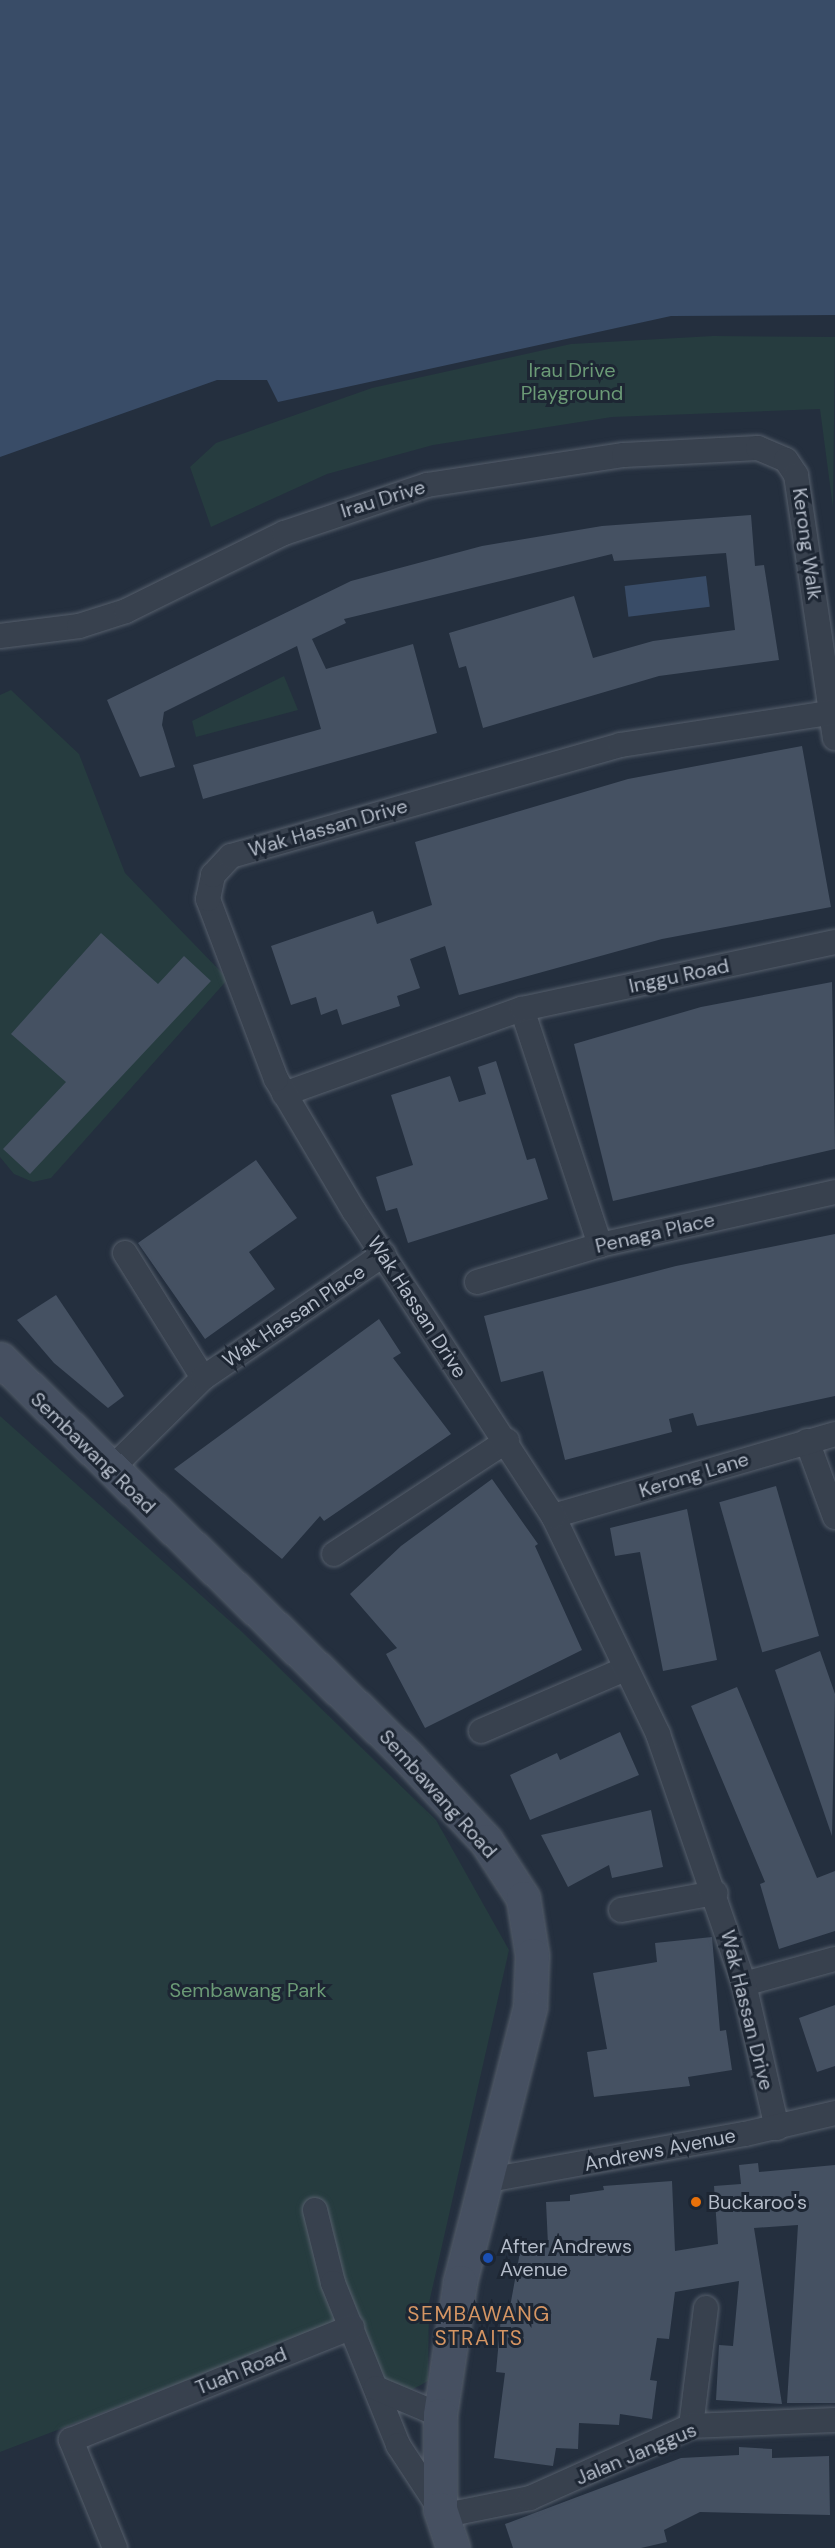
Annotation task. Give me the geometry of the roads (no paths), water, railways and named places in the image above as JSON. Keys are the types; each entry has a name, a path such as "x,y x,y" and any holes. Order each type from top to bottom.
{"street":[{"name":"Irau Drive","path":"0,636 79,626 126,611 284,533 427,485 624,455 758,448 786,460"},
{"name":"Kerong Walk","path":"786,460 801,493 835,738"},
{"name":"Wak Hassan Drive","path":"777,2128 744,1984 715,1893 657,1734 553,1516 507,1441 450,1362 284,1094 208,899 213,875 231,856 620,745 833,712"},
{"name":"Inggu Road","path":"284,1094 522,1009 835,942"},
{"path":"522,1009 600,1245"},
{"name":"Penaga Place","path":"477,1282 600,1245 835,1192"},
{"name":"Wak Hassan Place","path":"125,1253 203,1378"},
{"name":"Wak Hassan Place","path":"110,1470 203,1378 384,1254"},
{"name":"Sembawang Road","path":"0,1359 110,1470 408,1756 486,1842 523,1898 532,1955 530,2007 483,2181 460,2282 440,2415 440,2513 453,2548"},
{"name":"Kerong Lane","path":"553,1516 835,1434"},
{"path":"334,1554 507,1441"},
{"path":"807,1441 835,1517"},
{"path":"482,1731 625,1669"},
{"path":"621,1910 715,1893"},
{"path":"744,1984 835,1959"},
{"name":"Andrews Avenue","path":"483,2181 777,2128 835,2113"},
{"path":"315,2210 333,2283 398,2445 440,2513"},
{"path":"691,2426 706,2308"},
{"name":"Tuah Road","path":"115,2548 71,2440 352,2327"},
{"path":"376,2388 440,2415"},
{"name":"Jalan Janggus","path":"440,2513 530,2498 691,2426 835,2420"}],"water":[{"path":"0,0 835,0 835,315 671,316 278,402 267,380 217,380 0,457"},
{"path":"706,576 710,607 628,617 625,586"}],"place":[{"name":"Buckaroo's","path":"696,2202"},
{"name":"After Andrews Avenue","path":"488,2258"}],"district":[{"name":"SEMBAWANG STRAITS","path":"479,2326"}],"park label":[{"name":"Irau Drive Playground","path":"572,382"},
{"name":"Sembawang Park","path":"248,1990"}]}
